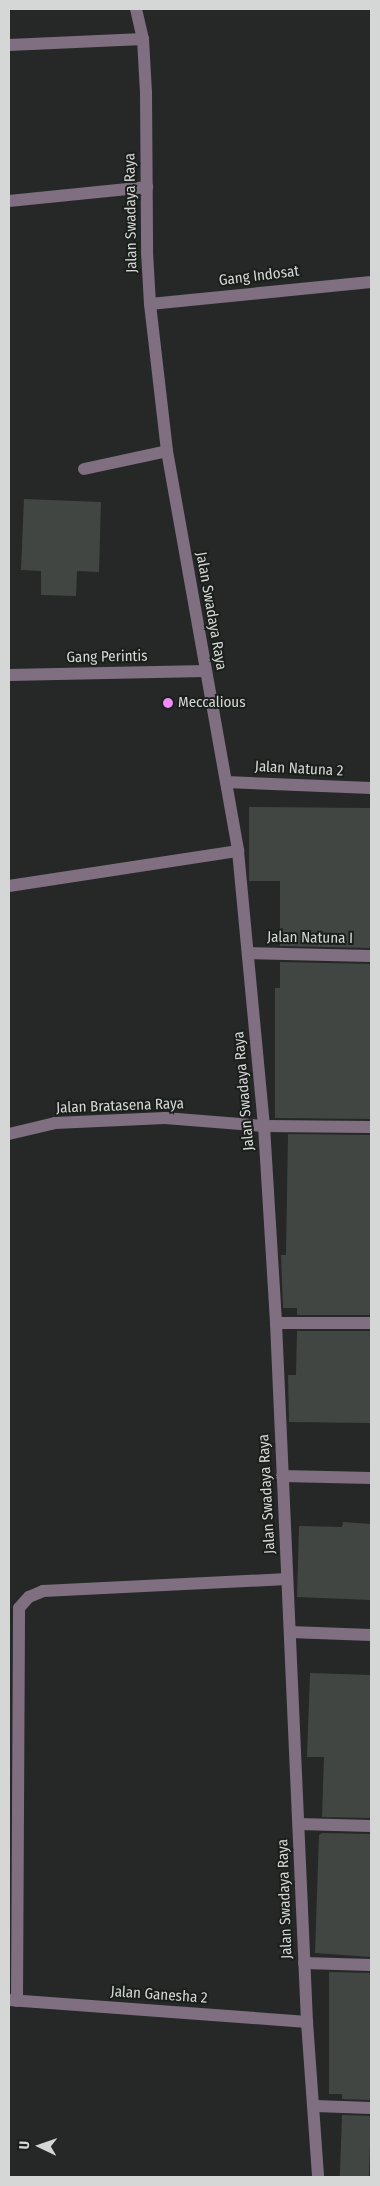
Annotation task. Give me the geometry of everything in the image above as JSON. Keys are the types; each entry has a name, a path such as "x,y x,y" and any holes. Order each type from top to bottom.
{"street":[{"name":"Jalan Swadaya Raya","path":"136,9 143,39 150,304 167,451 238,851 264,1126 276,1323 306,2022 315,2106 318,2177"},
{"path":"9,45 143,39"},
{"path":"9,201 147,188"},
{"name":"Gang Indosat","path":"150,304 371,279"},
{"path":"84,469 167,451"},
{"name":"Gang Perintis","path":"9,675 205,671"},
{"name":"Jalan Natuna 2","path":"226,782 371,788"},
{"path":"9,886 238,851"},
{"name":"Jalan Natuna I","path":"248,953 371,956"},
{"name":"Jalan Bratasena Raya","path":"9,1134 55,1123 165,1118 264,1126 371,1127"},
{"path":"276,1323 371,1324"},
{"path":"282,1476 371,1478"},
{"path":"13,2001 19,1608 29,1597 43,1591 287,1579"},
{"path":"290,1632 371,1635"},
{"path":"299,1824 371,1826"},
{"path":"304,1963 371,1964"},
{"name":"Jalan Ganesha 2","path":"13,2001 306,2022"},
{"path":"315,2106 371,2108"}],"building":[{"path":"24,499 101,502 99,572 77,571 76,596 41,595 41,571 21,570"},
{"path":"249,807 371,808 371,948 280,946 280,881 249,881"},
{"path":"280,962 371,964 371,1119 275,1118 275,988 280,988"},
{"path":"288,1134 371,1135 371,1315 297,1315 297,1308 283,1308 281,1255 286,1255"},
{"path":"297,1331 371,1331 371,1423 289,1422 288,1375 296,1375"},
{"path":"343,1522 371,1524 371,1600 297,1597 299,1526 342,1527"},
{"path":"310,1673 371,1675 371,1818 322,1817 324,1757 307,1757"},
{"path":"322,1833 371,1834 371,1957 315,1953 319,1835"},
{"path":"329,1972 371,1973 371,2100 342,2099 342,2094 329,2094"},
{"path":"342,2115 371,2116 369,2177 340,2177"}],"place":[{"name":"Meccalious","path":"168,703"}]}
